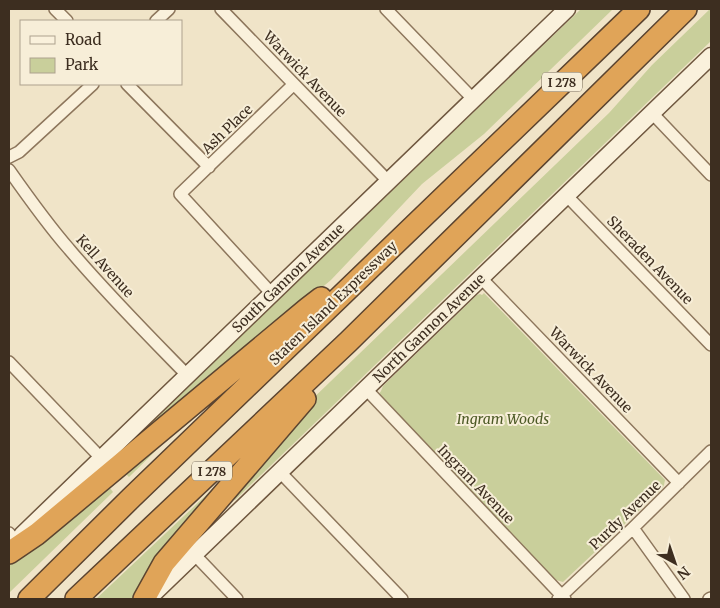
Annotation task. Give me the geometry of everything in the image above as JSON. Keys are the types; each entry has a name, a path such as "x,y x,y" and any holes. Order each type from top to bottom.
{"highway":[{"name":"Staten Island Expressway","path":"29,599 131,498 639,9"},
{"name":"I 278","path":"76,599 348,342 686,9"},
{"path":"10,544 37,534 308,308 394,245"},
{"path":"146,599 164,563 330,371 348,342"}],"main road":[{"name":"South Gannon Avenue","path":"10,544 272,294 473,99 560,11"},
{"name":"North Gannon Avenue","path":"146,599 711,56"}],"street":[{"path":"55,9 66,20"},
{"path":"157,20 168,9"},
{"name":"Warwick Avenue","path":"221,9 388,181"},
{"path":"386,9 473,99"},
{"name":"Ash Place","path":"272,294 180,194 294,84"},
{"path":"9,157 19,152 92,85"},
{"path":"128,85 209,167"},
{"path":"652,113 711,175"},
{"name":"Kell Avenue","path":"9,170 68,249 187,375"},
{"name":"Sheraden Avenue","path":"567,196 711,346"},
{"name":"Warwick Avenue","path":"481,278 679,483"},
{"path":"9,362 101,458"},
{"name":"Ingram Avenue","path":"366,389 562,598"},
{"name":"Purdy Avenue","path":"562,598 711,451"},
{"path":"280,472 402,599"},
{"path":"633,528 684,599"},
{"path":"194,554 237,599"}],"green space":[{"path":"581,9 613,9 484,134 422,184 331,280 112,459 264,314"},
{"path":"710,9 711,41 235,500 230,495 303,408 609,113 652,65"},
{"name":"Ingram Woods","path":"484,293 665,480 662,489 563,582 556,580 382,401 379,394 383,386 477,295"},
{"path":"179,421 182,422 181,426 129,477 122,470 107,484 113,492 9,593 9,562"},
{"path":"220,482 222,485 131,599 96,599"}]}
